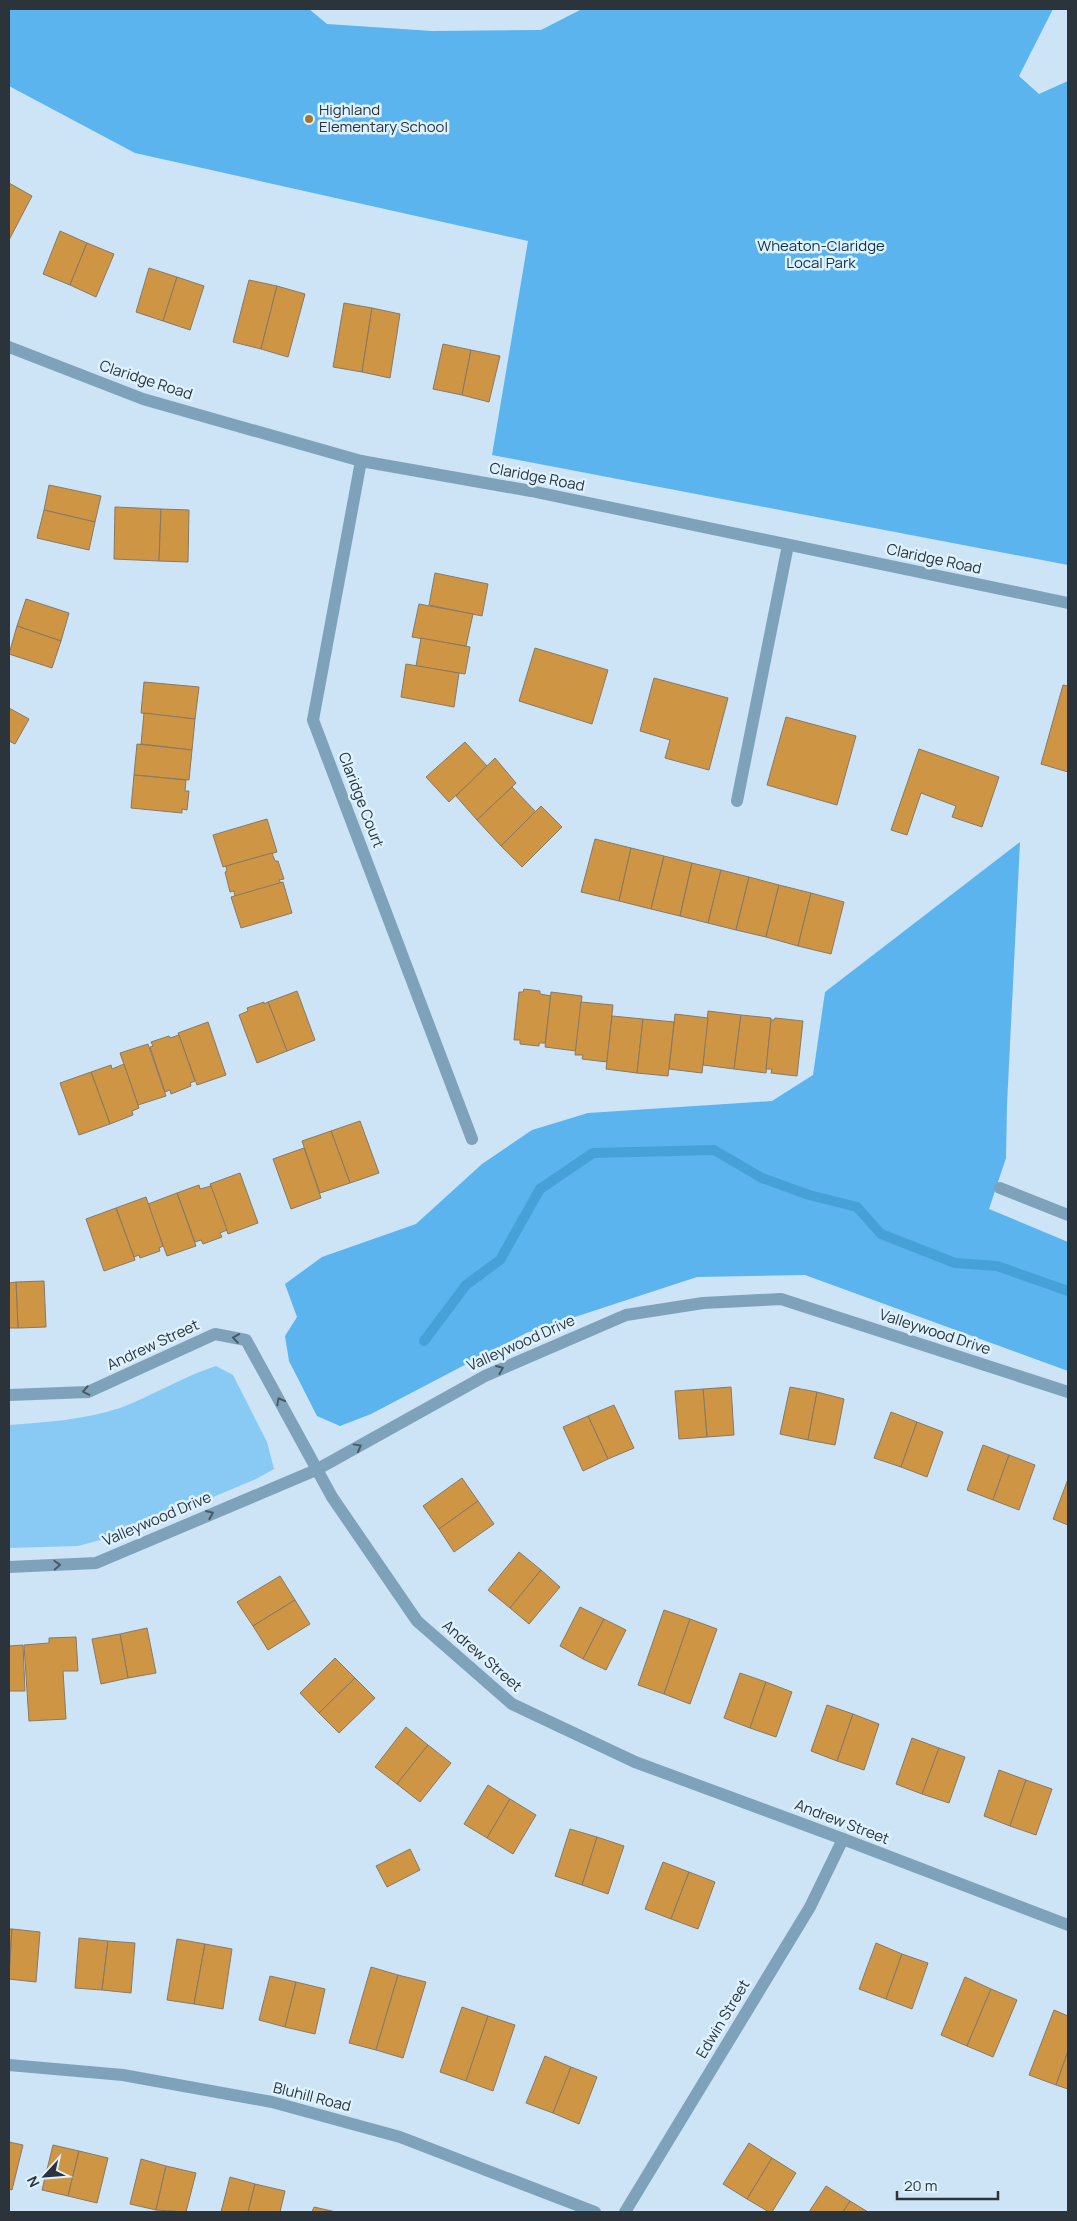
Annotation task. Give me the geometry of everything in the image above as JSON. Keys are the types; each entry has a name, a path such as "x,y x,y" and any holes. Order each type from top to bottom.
{"street":[{"name":"Claridge Road","path":"10,351 144,399 361,461 531,491 1068,603"},
{"name":"Claridge Court","path":"361,461 313,720 472,1139"},
{"path":"737,801 788,545"},
{"path":"1000,1188 1068,1215"},
{"name":"Valleywood Drive","path":"9,1567 96,1563 316,1470 493,1372 626,1315 703,1303 781,1299 1068,1392"},
{"name":"Andrew Street","path":"9,1395 88,1392 215,1334 246,1340 316,1470 416,1621 512,1704 635,1762 1068,1925"},
{"name":"Edwin Street","path":"625,2212 810,1907 843,1839"},
{"name":"Bluhill Road","path":"9,2065 123,2075 272,2102 400,2136 595,2212"}],"shaded area":[{"path":"216,1366 233,1375 267,1442 274,1469 256,1479 130,1532 78,1546 9,1548 9,1425 65,1420 106,1412 132,1403"}],"green space":[{"name":"Wheaton-Claridge Local Park","path":"9,9 309,9 327,24 432,31 541,30 582,9 1053,9 1019,76 1039,94 1068,81 1068,565 492,455 528,241 135,153 9,86"},
{"path":"1020,842 1006,1158 989,1209 1068,1242 1068,1371 805,1275 697,1277 526,1333 371,1414 340,1426 317,1416 289,1361 285,1336 297,1317 285,1284 322,1257 416,1224 482,1164 532,1130 588,1113 772,1101 813,1075 825,992"}],"building":[{"path":"9,183 32,196 9,240"},
{"path":"60,231 87,243 70,285 43,274"},
{"path":"87,243 114,254 96,297 70,285"},
{"path":"149,268 177,277 163,321 136,312"},
{"path":"177,277 204,286 190,330 163,321"},
{"path":"249,280 277,286 261,349 233,342"},
{"path":"277,286 305,294 288,357 261,349"},
{"path":"344,303 372,308 362,372 333,367"},
{"path":"372,308 400,314 390,378 362,372"},
{"path":"443,344 471,350 462,395 433,389"},
{"path":"471,350 500,356 489,402 462,395"},
{"path":"49,485 101,496 95,522 44,510"},
{"path":"115,507 161,509 159,561 114,559"},
{"path":"161,509 189,510 188,562 159,561"},
{"path":"44,510 95,522 89,550 37,538"},
{"path":"435,573 488,584 482,616 429,605"},
{"path":"26,599 69,613 61,641 17,626"},
{"path":"419,604 473,614 466,646 412,637"},
{"path":"17,626 61,641 52,668 9,654"},
{"path":"421,638 470,647 465,674 416,666"},
{"path":"535,648 608,670 592,724 519,701"},
{"path":"406,664 459,673 454,707 401,697"},
{"path":"654,678 728,698 709,770 665,758 670,740 640,731"},
{"path":"144,682 199,687 195,719 141,713"},
{"path":"1063,685 1068,686 1068,772 1041,764"},
{"path":"9,708 29,719 15,744 9,741"},
{"path":"144,713 195,719 192,750 141,744"},
{"path":"786,717 856,736 837,805 767,785"},
{"path":"465,742 487,766 449,802 426,777"},
{"path":"137,744 192,750 189,780 134,775"},
{"path":"919,749 999,777 982,827 952,817 956,806 921,793 907,835 891,830"},
{"path":"495,758 516,783 477,820 456,796"},
{"path":"134,775 186,780 185,791 189,791 187,810 182,809 182,813 131,808"},
{"path":"512,787 536,812 501,846 477,820"},
{"path":"541,806 562,827 522,867 501,846"},
{"path":"267,819 277,852 223,867 213,835"},
{"path":"595,839 631,848 619,901 581,892"},
{"path":"631,848 664,856 651,909 619,901"},
{"path":"272,853 275,861 278,861 284,879 279,880 281,883 235,897 234,891 230,892 225,872 227,871 226,866"},
{"path":"664,856 692,863 680,916 651,909"},
{"path":"692,863 721,870 708,923 680,916"},
{"path":"721,870 749,877 736,930 708,923"},
{"path":"749,877 779,885 766,937 736,930"},
{"path":"283,882 292,913 241,928 231,897"},
{"path":"779,885 811,893 798,946 766,937"},
{"path":"811,893 844,902 831,954 798,946"},
{"path":"524,989 540,991 540,994 551,996 545,1043 539,1043 539,1046 520,1044 520,1040 514,1040 519,992 523,992"},
{"path":"297,991 315,1040 287,1051 268,1002"},
{"path":"551,992 582,996 576,1051 545,1047"},
{"path":"264,1002 264,1004 268,1002 287,1051 257,1063 239,1015 248,1011 247,1008"},
{"path":"581,1002 613,1005 607,1062 582,1059 583,1055 575,1055"},
{"path":"708,1011 741,1015 734,1069 703,1065"},
{"path":"675,1014 708,1018 702,1073 669,1069"},
{"path":"741,1015 771,1018 766,1073 734,1069"},
{"path":"612,1016 643,1019 637,1073 606,1069"},
{"path":"775,1018 803,1021 797,1076 771,1073 772,1069 766,1069 771,1020"},
{"path":"643,1019 674,1022 668,1076 637,1073"},
{"path":"208,1022 226,1075 197,1085 178,1033"},
{"path":"179,1035 195,1081 190,1083 191,1086 171,1094 170,1090 165,1092 150,1047 153,1046 151,1042"},
{"path":"148,1044 166,1096 138,1105 120,1053"},
{"path":"124,1064 139,1108 132,1111 133,1115 110,1124 91,1072 111,1065 112,1069"},
{"path":"91,1072 110,1124 79,1135 60,1083"},
{"path":"360,1121 379,1173 350,1183 331,1131"},
{"path":"331,1131 350,1183 320,1193 302,1141"},
{"path":"304,1148 321,1198 291,1209 273,1159"},
{"path":"240,1173 258,1223 228,1234 210,1184"},
{"path":"199,1185 200,1189 211,1186 227,1230 220,1233 222,1237 203,1244 201,1240 195,1242 177,1193"},
{"path":"177,1193 196,1246 167,1256 148,1204"},
{"path":"146,1197 163,1246 159,1248 160,1251 140,1258 139,1255 134,1257 116,1208"},
{"path":"116,1208 135,1260 104,1271 86,1219"},
{"path":"44,1281 46,1327 18,1328 16,1282"},
{"path":"16,1282 18,1328 9,1328 9,1283"},
{"path":"731,1387 734,1435 707,1437 703,1389"},
{"path":"790,1387 817,1392 808,1440 780,1434"},
{"path":"703,1389 707,1437 679,1439 675,1391"},
{"path":"817,1392 844,1399 835,1445 808,1440"},
{"path":"614,1405 634,1448 608,1459 588,1416"},
{"path":"891,1412 917,1422 901,1467 874,1458"},
{"path":"588,1416 608,1459 583,1471 563,1427"},
{"path":"917,1422 943,1432 927,1477 901,1467"},
{"path":"983,1445 1009,1455 993,1500 967,1490"},
{"path":"1009,1455 1035,1465 1019,1510 993,1500"},
{"path":"462,1478 478,1501 439,1529 423,1506"},
{"path":"1068,1479 1068,1525 1053,1519"},
{"path":"478,1501 494,1524 454,1552 439,1529"},
{"path":"519,1552 541,1570 510,1608 488,1590"},
{"path":"541,1570 560,1587 529,1624 510,1608"},
{"path":"280,1576 295,1600 253,1626 237,1602"},
{"path":"295,1600 310,1624 268,1650 253,1626"},
{"path":"580,1607 604,1619 583,1659 560,1646"},
{"path":"664,1610 690,1619 664,1694 638,1685"},
{"path":"604,1619 626,1630 606,1670 583,1659"},
{"path":"690,1619 717,1629 690,1704 664,1694"},
{"path":"147,1628 156,1673 128,1678 120,1634"},
{"path":"120,1634 128,1678 101,1684 92,1639"},
{"path":"76,1637 78,1671 63,1671 66,1719 29,1721 24,1645 49,1643 49,1638"},
{"path":"23,1645 25,1691 9,1691 9,1646"},
{"path":"335,1658 355,1678 319,1713 300,1693"},
{"path":"740,1673 766,1682 750,1728 724,1718"},
{"path":"355,1678 375,1698 339,1733 319,1713"},
{"path":"766,1682 792,1692 776,1737 750,1728"},
{"path":"827,1705 853,1714 837,1761 811,1751"},
{"path":"853,1714 879,1724 864,1770 837,1761"},
{"path":"406,1727 428,1745 397,1784 375,1767"},
{"path":"912,1738 939,1748 922,1794 896,1784"},
{"path":"428,1745 451,1763 420,1802 397,1784"},
{"path":"939,1748 965,1757 949,1803 922,1794"},
{"path":"999,1770 1026,1780 1010,1826 984,1816"},
{"path":"1026,1780 1052,1789 1036,1835 1010,1826"},
{"path":"488,1785 510,1799 487,1838 464,1824"},
{"path":"510,1799 536,1815 513,1854 487,1838"},
{"path":"570,1829 597,1837 582,1885 555,1876"},
{"path":"597,1837 624,1846 608,1894 582,1885"},
{"path":"410,1849 420,1870 387,1887 376,1866"},
{"path":"663,1862 689,1872 671,1919 645,1909"},
{"path":"689,1872 715,1882 698,1929 671,1919"},
{"path":"9,1929 12,1929 9,1971"},
{"path":"12,1929 40,1932 36,1982 9,1979"},
{"path":"79,1938 108,1941 102,1990 75,1988"},
{"path":"177,1939 205,1944 194,2004 167,2000"},
{"path":"108,1941 135,1943 131,1993 102,1990"},
{"path":"876,1943 902,1954 886,1999 859,1989"},
{"path":"205,1944 232,1949 223,2009 194,2004"},
{"path":"902,1954 928,1963 912,2009 886,1999"},
{"path":"371,1967 398,1975 376,2050 349,2043"},
{"path":"398,1975 426,1982 403,2058 376,2050"},
{"path":"270,1976 296,1982 285,2027 259,2020"},
{"path":"965,1977 991,1989 967,2046 941,2035"},
{"path":"296,1982 325,1989 315,2034 285,2027"},
{"path":"991,1989 1017,2000 993,2057 967,2046"},
{"path":"462,2007 488,2016 466,2081 440,2072"},
{"path":"1054,2010 1068,2016 1068,2051 1056,2085 1029,2075"},
{"path":"488,2016 515,2025 493,2091 466,2081"},
{"path":"1068,2051 1068,2089 1056,2085"},
{"path":"545,2056 571,2067 553,2113 526,2103"},
{"path":"571,2067 597,2077 579,2124 553,2113"},
{"path":"9,2142 23,2145 12,2190 9,2189"},
{"path":"749,2143 772,2158 747,2199 723,2184"},
{"path":"53,2145 79,2151 68,2196 42,2190"},
{"path":"79,2151 108,2158 97,2203 68,2196"},
{"path":"772,2158 796,2173 772,2212 769,2212 747,2199"},
{"path":"141,2159 166,2166 156,2210 130,2204"},
{"path":"166,2166 196,2173 186,2212 156,2210"},
{"path":"230,2177 255,2184 248,2212 221,2212"},
{"path":"255,2184 285,2191 280,2212 248,2212"},
{"path":"826,2186 850,2201 843,2212 809,2212"},
{"path":"850,2201 868,2212 843,2212"},
{"path":"314,2207 336,2212 312,2212"}],"waterway":[{"path":"424,1341 466,1285 500,1260 540,1189 593,1153 714,1150 762,1178 809,1195 857,1207 881,1234 955,1263 997,1266 1068,1291"}],"place":[{"name":"Highland Elementary School","path":"309,119"}]}
